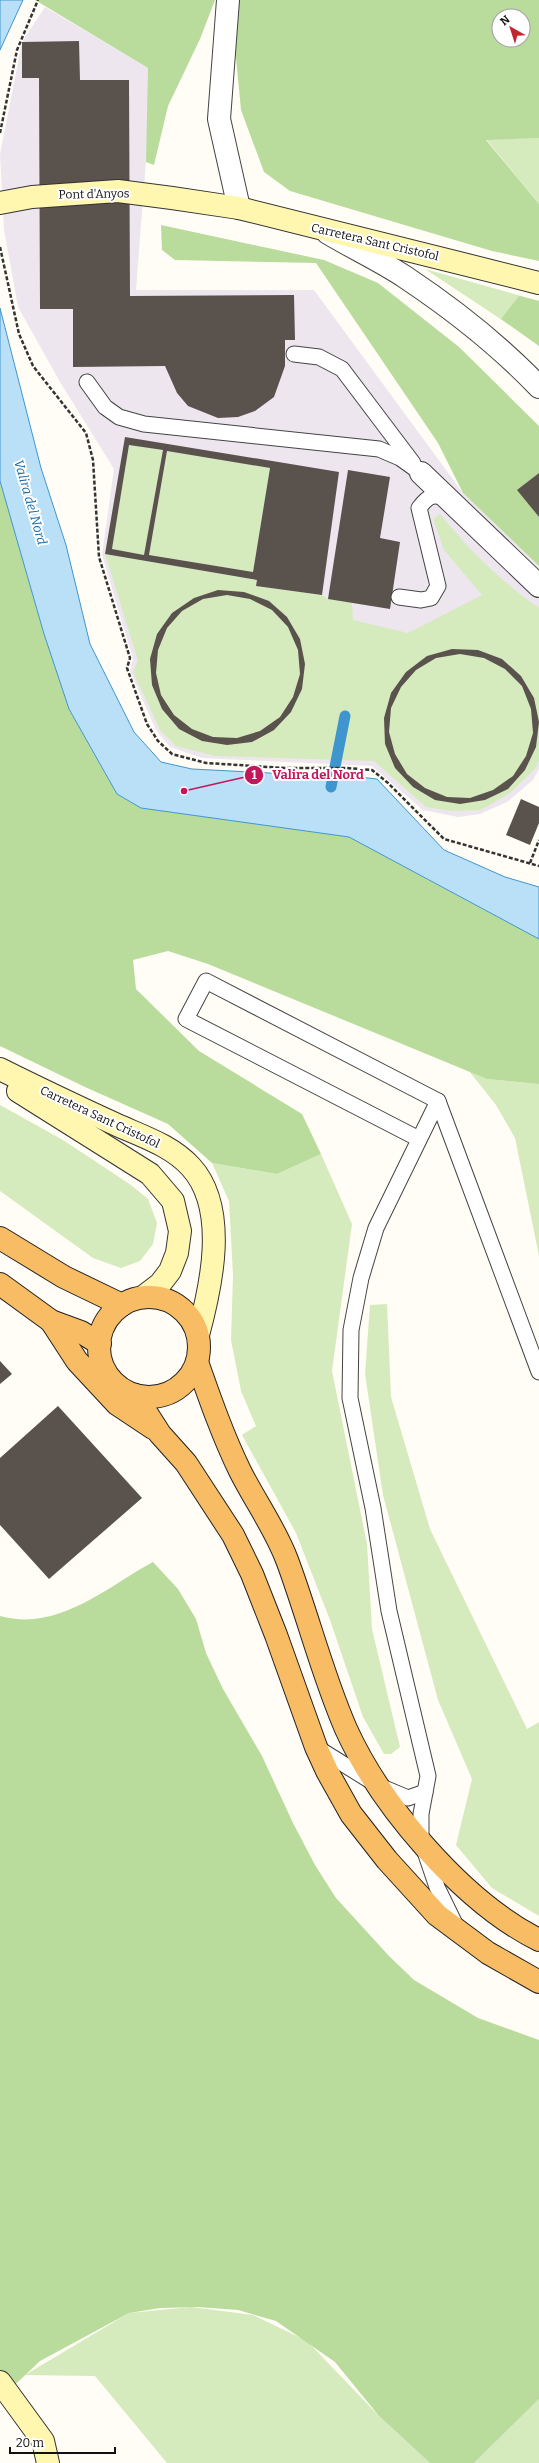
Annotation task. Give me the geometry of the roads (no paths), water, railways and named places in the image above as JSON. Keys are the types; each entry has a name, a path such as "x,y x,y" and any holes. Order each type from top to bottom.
{"highway":[{"path":"0,1238 64,1277 122,1305"},
{"path":"0,1284 51,1321 81,1332 100,1344"},
{"path":"143,1297 155,1297 178,1306 194,1324 198,1335 199,1349 197,1362 190,1375 179,1387 165,1393 150,1396 135,1394 120,1387 108,1376 101,1361 100,1344 102,1329 110,1316 122,1305 143,1297"},
{"path":"51,1321 77,1361 117,1404 160,1434"},
{"path":"197,1362 212,1408 240,1471 264,1513 286,1558 328,1683 346,1729 360,1758 377,1785 421,1840 475,1898 502,1918 539,1940"},
{"path":"135,1394 160,1434 186,1463 233,1535 260,1594 326,1771 351,1814 387,1860 419,1896 459,1932 488,1953 539,1982"}],"main road":[{"name":"Pont d'Anyos","path":"0,203 32,197 118,191 211,204"},
{"name":"Carretera Sant Cristofol","path":"211,204 240,208 465,263 539,283"},
{"name":"Carretera Sant Cristofol","path":"0,1069 150,1139 176,1154 191,1167 203,1184 212,1209 214,1244 208,1300 198,1335"},
{"name":"Carretera Sant Cristofol","path":"0,1080 150,1174 173,1201 180,1231 177,1253 170,1271 160,1284 143,1297"},
{"path":"0,2382 43,2441 48,2463"}],"street":[{"path":"228,0 219,119 240,208"},
{"path":"319,228 404,276 456,313 520,367 539,388"},
{"path":"421,473 539,586"}],"lane":[{"path":"294,354 319,357 342,369 421,473"},
{"path":"86,382 105,407 119,417 144,424 216,433 379,449 400,458 421,473"},
{"path":"399,597 421,600 431,598 438,586 419,508 428,497 438,495 448,499"},
{"path":"419,1139 186,1019 206,981 438,1100 539,1372"},
{"path":"438,1100 376,1228 361,1278 351,1330 350,1398 373,1508 389,1611 428,1776 421,1814 421,1840 437,1887 459,1932"},
{"path":"316,1746 377,1785 408,1798 425,1792"}],"water":[{"path":"0,0 23,0 0,50"},
{"path":"0,308 41,468 66,545 90,644 134,732 161,762 192,769 289,774 332,774 377,779 444,850 505,877 539,887 539,939 349,837 141,808 117,794 69,709 44,634 0,481"}],"waterway":[{"path":"331,787 345,716"}],"place":[{"name":"Valira del Nord","path":"184,791"}]}
